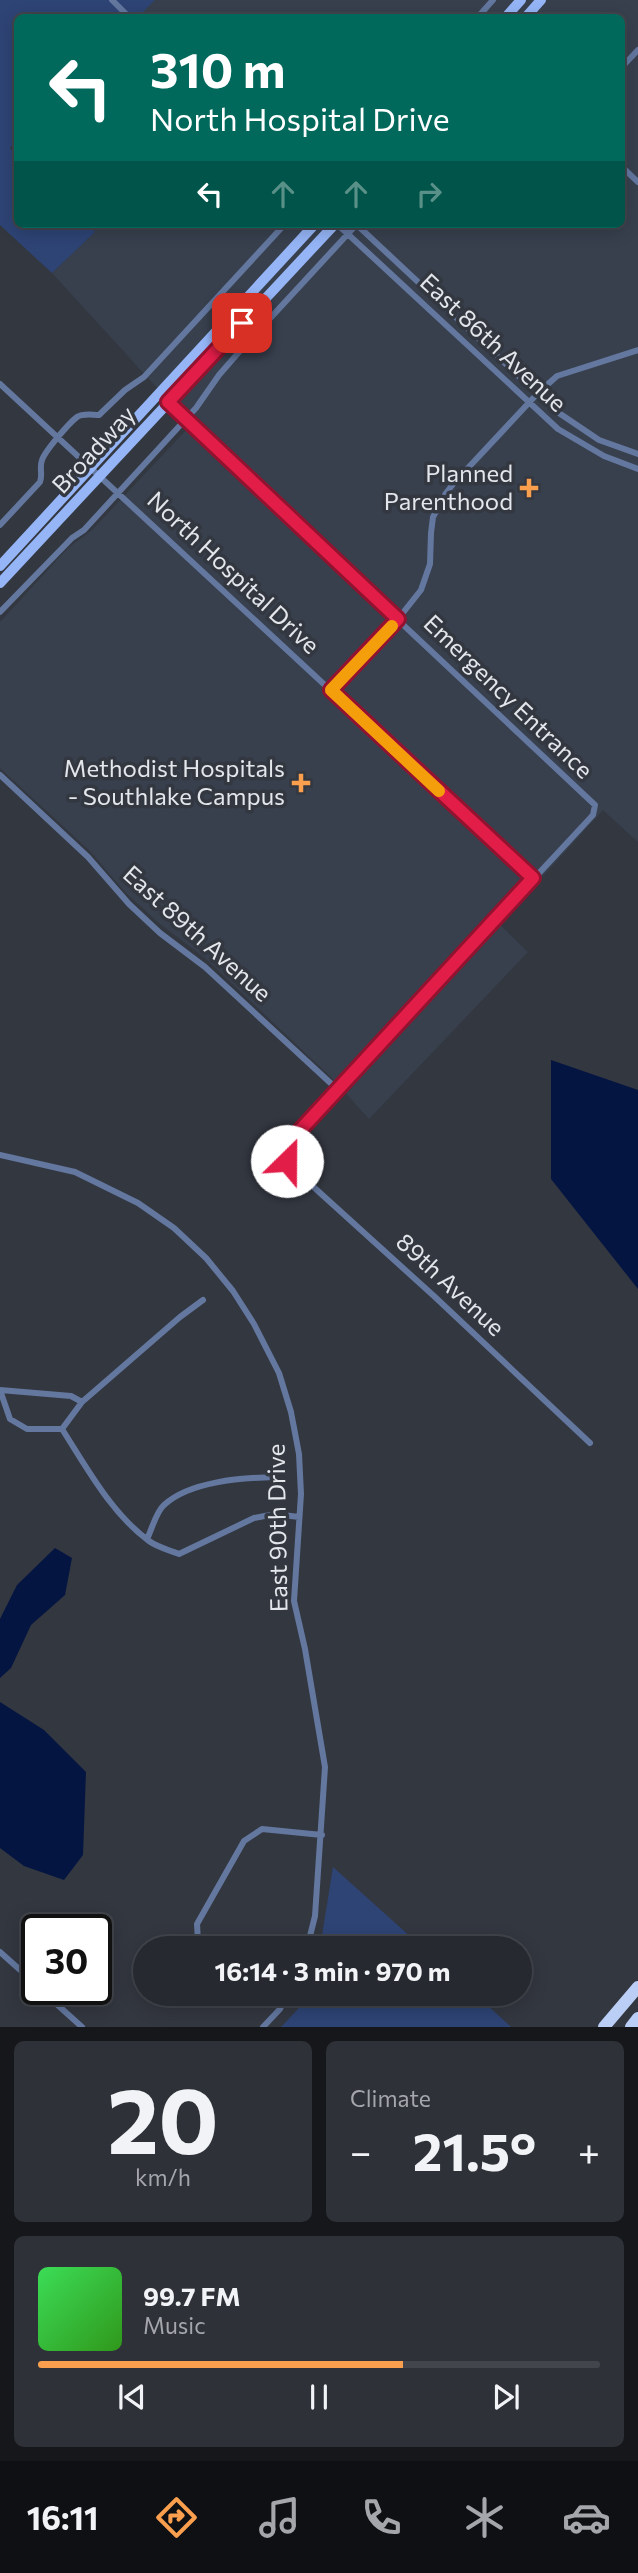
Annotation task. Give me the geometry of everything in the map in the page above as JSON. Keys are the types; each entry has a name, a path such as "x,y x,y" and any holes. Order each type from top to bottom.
{"highway":[{"path":"604,2027 638,1987"},
{"path":"631,2027 638,2018"}],"main road":[{"path":"509,14 521,0"},
{"path":"529,14 541,0"},
{"name":"Broadway","path":"0,583 172,379 311,228"},
{"name":"Broadway","path":"0,566 168,402 332,228"}],"street":[{"path":"112,0 125,14"},
{"path":"481,14 493,0"},
{"path":"625,64 638,50"},
{"path":"625,170 638,182"},
{"path":"0,525 40,482 42,459 77,418 99,415 125,390 144,377 281,228"},
{"name":"East 86th Avenue","path":"341,228 528,403 578,442 604,456 638,468"},
{"path":"0,612 72,538 84,530 186,420 239,352 353,228"},
{"name":"East 86th Avenue","path":"361,228 578,428 598,440 638,454"},
{"path":"331,690 398,619 421,590 430,564 433,517 446,493 528,403 557,376 638,350"},
{"path":"168,402 168,389 172,379"},
{"name":"North Hospital Drive","path":"0,384 533,878"},
{"name":"Emergency Entrance","path":"168,402 595,805 593,815 533,878"},
{"name":"East 89th Avenue","path":"0,775 88,856 129,904 160,933 205,967 338,1090"},
{"path":"338,1090 533,878"},
{"name":"89th Avenue","path":"338,1090 292,1139 286,1149 287,1161 590,1443"},
{"name":"East 90th Drive","path":"1,1156 50,1165 101,1183 138,1203 174,1228 206,1258 233,1291 254,1324 279,1373 291,1412 299,1454 299,1517 294,1601 325,1768 315,1916 310,1936"},
{"path":"62,1429 82,1402 170,1325 203,1300"},
{"path":"62,1429 27,1429 10,1419 0,1390 71,1396 82,1402"},
{"path":"62,1429 122,1517 147,1539 179,1554 254,1518 275,1514 299,1517"},
{"path":"147,1539 163,1506 192,1489 233,1478 275,1477"},
{"path":"198,1936 197,1924 244,1841 252,1834 262,1829 322,1835"},
{"path":"0,1952 21,1971"},
{"path":"58,2005 82,2027"},
{"path":"263,2027 282,2006"}],"shaded area":[{"path":"0,0 155,0 141,14 14,14 14,143 10,148 14,153 14,228 91,228 95,232 52,273 0,225"},
{"path":"155,0 638,0 638,842 603,810 499,924 528,952 369,1119 335,1081 205,958 160,924 125,892 90,851 0,768 0,622 68,548 91,531 191,425 52,273 95,232 91,228 625,228 625,14 141,14"},
{"path":"551,1060 638,1090 638,1289 551,1179"},
{"path":"55,1548 72,1558 65,1595 31,1625 11,1668 0,1678 0,1619 17,1585"},
{"path":"0,1702 44,1730 86,1772 83,1855 64,1880 24,1866 0,1848"},
{"path":"333,1867 410,1936 322,1936"},
{"path":"301,2006 488,2006 511,2027 281,2027"}],"slow traffic":[{"path":"392,626 331,690 439,791"}],"place":[{"name":"Planned Parenthood","path":"529,488"},
{"name":"Methodist Hospitals - Southlake Campus","path":"301,783"}],"route":[{"path":"242,323 168,402 398,619 331,690 533,878 292,1139 286,1149 287,1161"}]}
